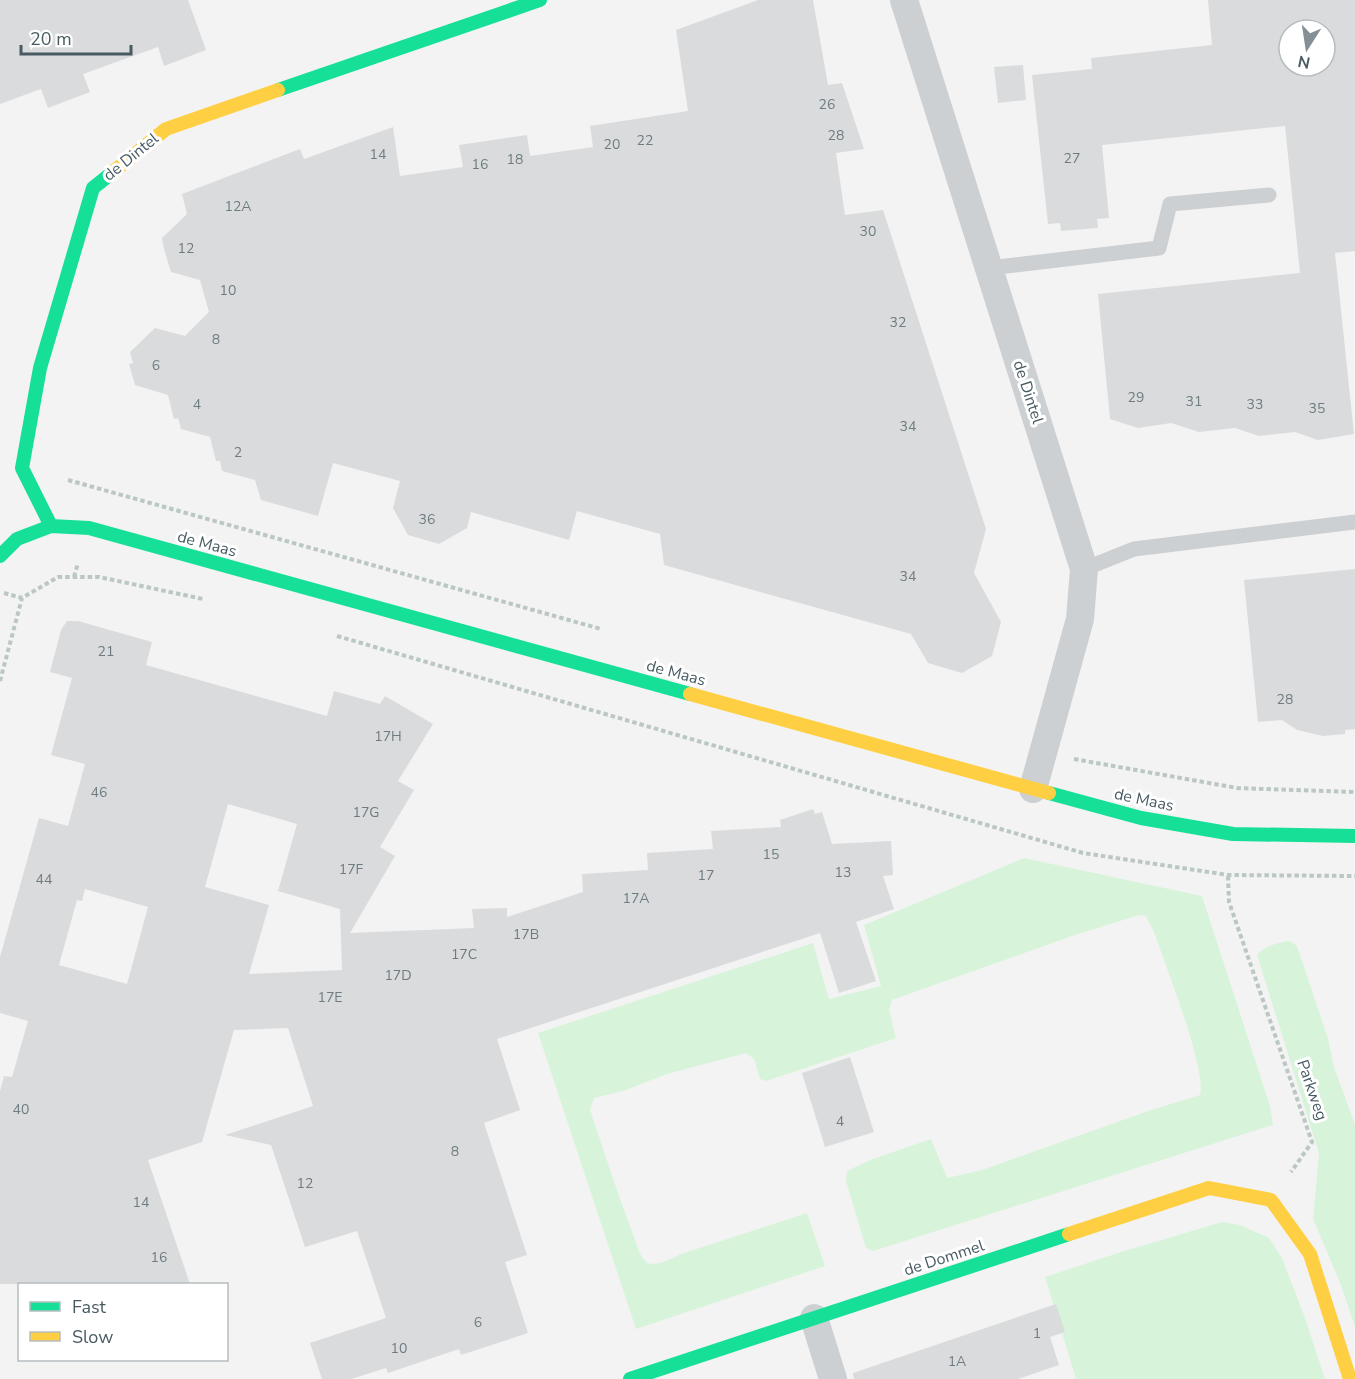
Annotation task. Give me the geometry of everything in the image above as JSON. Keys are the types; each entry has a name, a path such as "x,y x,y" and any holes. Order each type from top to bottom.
{"street":[{"name":"de Dintel","path":"22,468 40,368 93,188 166,129 540,0"},
{"name":"de Dintel","path":"904,0 1084,569 1080,619 1033,789"},
{"path":"22,468 51,526"},
{"name":"de Maas","path":"0,556 17,539 51,526 89,528 1141,818 1233,834 1355,836"},
{"name":"de Dommel","path":"630,1379 1209,1188 1271,1200"},
{"path":"1271,1200 1310,1254 1350,1379"},
{"path":"814,1318 833,1379"}],"lane":[{"path":"989,268 1159,248 1170,204 1269,195"},
{"path":"1084,569 1134,549 1355,522"}],"path":[{"name":"de Maas","path":"22,468 601,629"},
{"path":"0,681 22,598 58,577 99,577 214,602"},
{"path":"0,592 22,598"},
{"path":"327,633 1083,853 1228,875 1355,876"},
{"name":"de Maas","path":"1043,752 1100,766 1237,788 1340,794 1355,792"},
{"name":"Parkweg","path":"1233,834 1228,875 1229,902 1312,1142 1271,1200"}],"green space":[{"path":"1024,858 1202,896 1270,1106 1273,1125 873,1251 866,1248 846,1181 847,1171 870,1160 931,1139 947,1178 982,1170 1200,1095 1197,1063 1191,1040 1154,932 1146,916 1139,915 1075,935 892,1000 889,1010 896,1038 766,1081 760,1079 754,1059 746,1053 667,1074 623,1091 594,1098 590,1110 632,1232 646,1262 654,1264 664,1262 681,1254 807,1213 825,1266 636,1329 538,1033 813,943 829,999 881,986 864,925"},
{"path":"1290,941 1297,946 1328,1039 1334,1067 1355,1125 1355,1327 1341,1285 1313,1219 1319,1153 1257,955 1272,945"},
{"path":"1222,1222 1240,1225 1269,1238 1282,1258 1325,1379 1076,1379 1045,1277"}],"building":[{"path":"0,0 188,0 206,50 164,66 158,47 83,74 90,92 48,108 41,89 0,104"},
{"path":"758,0 813,0 828,85 842,83 864,149 836,153 845,215 883,210 986,529 974,573 1001,622 992,656 962,673 928,663 911,634 664,565 660,534 577,511 569,540 471,512 467,528 439,544 408,535 393,508 400,481 333,463 318,516 261,500 255,480 222,471 220,461 216,461 210,437 181,429 178,418 174,419 168,395 135,385 129,364 133,363 130,352 155,328 185,336 209,312 200,280 171,272 164,249 162,238 187,214 182,194 300,149 304,159 393,127 400,176 463,167 459,145 527,135 530,156 593,147 590,126 688,111 676,30"},
{"path":"1208,0 1355,0 1355,251 1335,253 1354,434 1318,440 1295,432 1259,436 1235,428 1199,432 1171,423 1138,428 1110,419 1098,294 1300,273 1285,126 1102,145 1109,218 1097,219 1098,228 1061,231 1060,223 1048,224 1032,75 1092,69 1091,58 1212,45"},
{"path":"1023,65 1026,100 998,103 994,67"},
{"path":"1355,569 1355,729 1345,730 1345,734 1323,736 1297,730 1282,720 1258,722 1244,580"},
{"path":"67,621 78,621 152,642 146,665 327,716 334,691 380,704 385,696 433,724 398,781 414,790 380,847 395,856 350,933 474,928 472,909 507,908 507,917 583,892 582,874 648,870 647,853 713,849 711,831 781,827 780,820 813,809 815,814 822,812 832,844 891,841 893,875 883,876 894,909 856,922 876,981 839,993 820,933 497,1039 520,1110 484,1123 527,1255 505,1262 528,1333 461,1355 459,1349 388,1373 386,1368 351,1379 322,1379 310,1343 386,1318 357,1231 305,1247 271,1145 225,1135 313,1106 288,1028 234,1030 202,1142 148,1160 190,1283 0,1284 0,1091 4,1076 12,1077 28,1021 0,1013 0,957 39,818 68,826 85,764 51,755 72,678 50,672 61,630","holes":["228,804 297,824 278,891 340,909 342,970 249,974 269,905 205,887","85,889 148,907 127,984 59,965 77,900 82,901"]},
{"path":"850,1057 874,1132 825,1147 802,1073"},
{"path":"1056,1304 1065,1332 1050,1337 1059,1365 1018,1379 854,1379 853,1373"}],"traffic: fast":[{"path":"278,90 540,0"},
{"path":"51,526 22,468 40,368 93,188 113,172"},
{"path":"0,556 17,539 51,526 89,528 690,694"},
{"path":"1049,793 1141,818 1233,834 1355,836"},
{"path":"630,1379 1069,1234"}],"traffic: slow":[{"path":"113,172 166,129 278,90"},
{"path":"690,694 1049,793"},
{"path":"1069,1234 1209,1188 1271,1200 1310,1254 1350,1379"}]}
